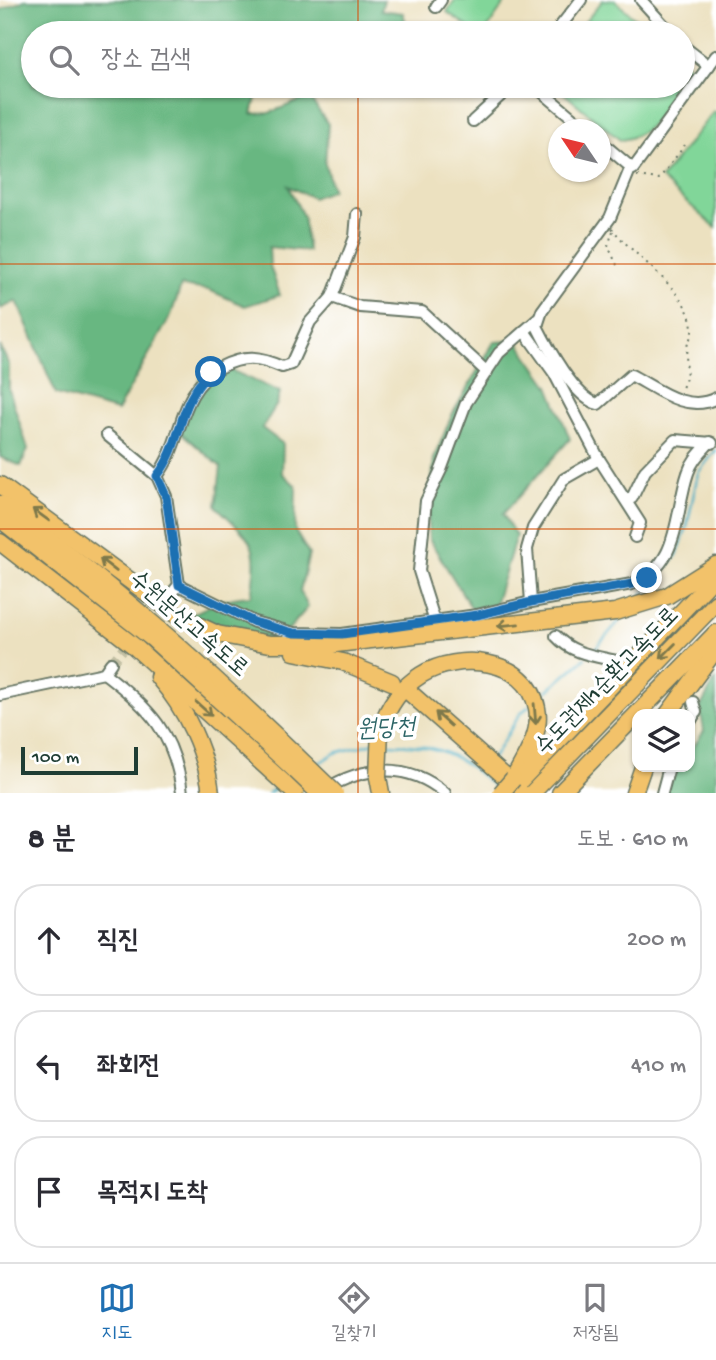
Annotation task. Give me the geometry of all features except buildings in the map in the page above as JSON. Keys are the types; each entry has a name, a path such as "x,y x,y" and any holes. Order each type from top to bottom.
{"highway":[{"path":"0,485 154,600 217,634 244,644 343,662 392,681"},
{"name":"수원문산고속도로","path":"0,504 82,566 172,640 301,768 319,793"},
{"name":"수원문산고속도로","path":"0,519 153,640 301,768 335,793"},
{"path":"0,542 87,607 295,793"},
{"path":"217,634 270,644 335,644 601,614 634,608 667,596 716,565"},
{"path":"512,788 716,576"},
{"name":"수도권제1순환고속도로","path":"532,793 716,603"},
{"path":"87,607 169,690 191,726 211,791"},
{"name":"수도권제1순환고속도로","path":"560,793 716,633"},
{"path":"672,709 716,649"},
{"path":"380,785 380,729 389,705 422,674 446,663 492,664 512,672 526,687 537,707 536,726 530,748 512,788"},
{"path":"409,692 498,769 512,788"},
{"path":"634,793 641,772"}],"street":[{"path":"564,21 581,0"},
{"path":"641,0 660,21"},
{"path":"695,53 713,64 695,88"},
{"path":"473,121 498,98"},
{"path":"549,98 574,119"},
{"path":"435,622 419,571 426,501 441,470 466,403 499,353 538,319 611,226 636,165 687,98"},
{"path":"611,151 634,171"},
{"path":"157,476 174,448 179,425 195,386 211,372 234,360 258,357 282,367 291,364 310,322 332,297 355,237 357,214"},
{"path":"332,297 360,307 422,312 486,372"},
{"path":"538,319 537,326 543,337 575,387 590,402 598,404 631,375 674,399 702,403 716,398"},
{"path":"524,331 554,373 599,459 640,523 635,537"},
{"path":"107,435 157,476 166,496 179,585 166,600"},
{"path":"627,500 632,498 645,471 675,440 713,443"},
{"path":"179,585 254,622 294,633 342,634 435,622 531,602 550,604 632,584 647,578 661,562 680,520 688,471 696,456 713,443"},
{"path":"531,602 527,549 533,528 564,479 599,459"},
{"path":"556,636 565,646 578,652 617,661"},
{"path":"0,695 108,668 140,700 163,730 178,762 182,793"},
{"path":"693,702 695,714"},
{"path":"319,793 345,777 366,770 414,776 445,793"},
{"path":"662,793 668,772"}],"path":[{"path":"634,171 659,179 685,145"},
{"path":"611,226 608,247 617,265"},
{"path":"611,226 669,286 691,321 692,333 687,346 688,376 674,399"}],"green space":[{"path":"25,0 384,0 381,10 403,13 405,21 21,21 21,98 256,98 252,114 269,113 310,98 328,124 325,163 332,190 313,198 288,186 303,216 308,251 269,247 270,266 280,295 245,306 209,290 181,286 171,315 117,411 56,394 17,301 0,309 0,10"},
{"path":"455,0 507,0 492,21 460,21 447,12"},
{"path":"603,0 614,0 638,21 586,21"},
{"path":"569,98 675,98 663,114 632,137 620,140 611,133 611,119 595,119"},
{"path":"714,111 716,112 716,228 661,179"},
{"path":"517,341 549,386 570,439 503,514 516,536 495,605 472,609 429,539 434,458 452,415 494,342"},
{"path":"0,346 9,365 9,390 28,449 21,466 0,457"},
{"path":"206,363 226,368 280,392 277,404 262,428 283,444 282,473 296,486 295,531 309,554 300,591 308,607 290,628 273,640 183,619 224,601 251,596 253,578 254,554 251,545 239,528 216,506 221,467 179,431"},
{"path":"716,678 716,793 662,793 677,772 695,772 695,744 704,731 700,708"}],"waterway":[{"path":"639,598 677,555 687,527 698,473 716,450"},
{"path":"593,651 623,617"},
{"path":"547,691 585,658"},
{"path":"493,758 520,714 529,706"},
{"name":"원당천","path":"316,765 335,753 374,743"},
{"name":"원당천","path":"385,744 420,746 446,753 470,766 497,789"},
{"name":"원당천","path":"268,793 280,786"}],"tunnel":[{"path":"111,663 132,639"}],"route":[{"path":"211,372 195,386 179,425 174,448 157,476 166,496 179,585 222,608 254,622 294,633 342,634 477,615 531,602 632,584 647,578"}]}
